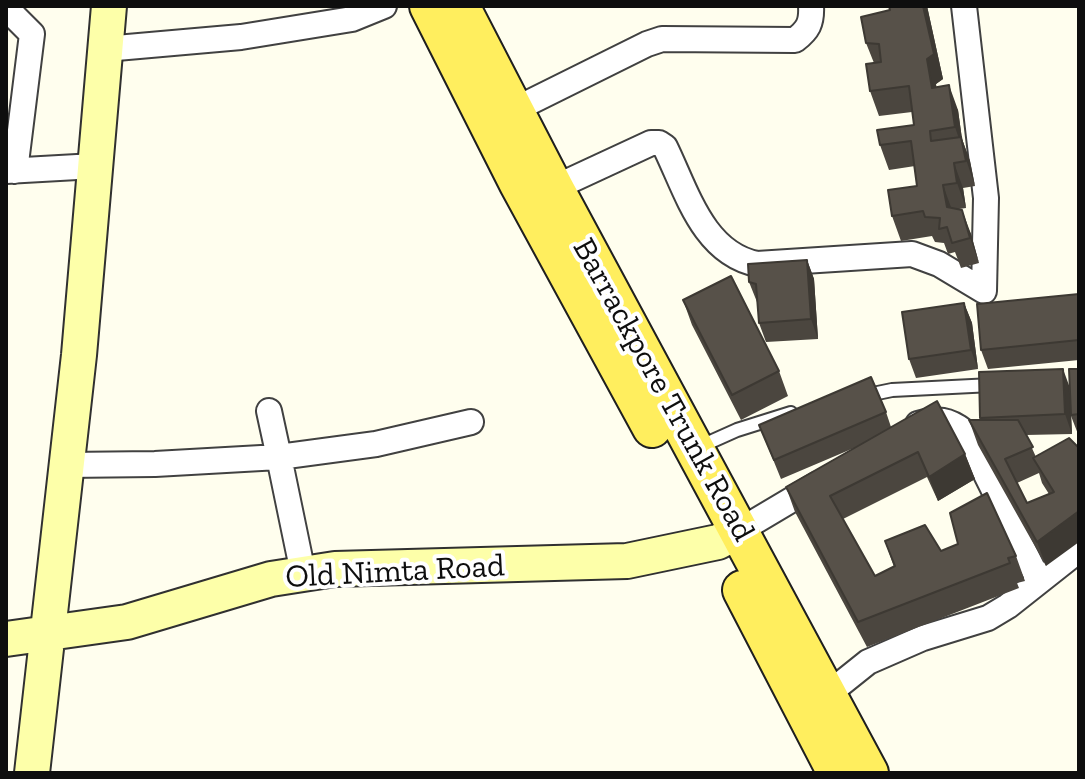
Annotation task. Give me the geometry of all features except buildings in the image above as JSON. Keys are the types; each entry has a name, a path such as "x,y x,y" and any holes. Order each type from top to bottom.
{"main road":[{"name":"Barrackpore Trunk Road","path":"429,6 519,184 695,507 728,536 828,694 869,773"},
{"name":"Barrackpore Trunk Road","path":"460,6 693,449 728,536 837,773"}],"street":[{"path":"10,6 13,15 32,34 10,171 95,166"},
{"path":"32,773 66,465 109,6"},
{"path":"105,49 241,37 352,19 384,6"},
{"path":"514,110 662,39 795,40 807,31 811,22 811,6"},
{"path":"554,188 651,143 659,143 665,147 711,238 746,262 757,264 912,254 939,264 984,291 986,198 964,6"},
{"path":"269,411 303,573"},
{"path":"904,432 936,418 952,422 965,432 1039,581"},
{"path":"66,465 279,457 376,444 471,422"},
{"path":"728,536 835,473"},
{"name":"Old Nimta Road","path":"6,639 127,622 271,579 303,573 335,569 627,561 728,536"},
{"path":"828,694 868,662 923,638 988,618 1079,550"}],"lane":[{"path":"855,398 892,390 1010,384"},
{"path":"693,449 737,430 808,408"}]}
